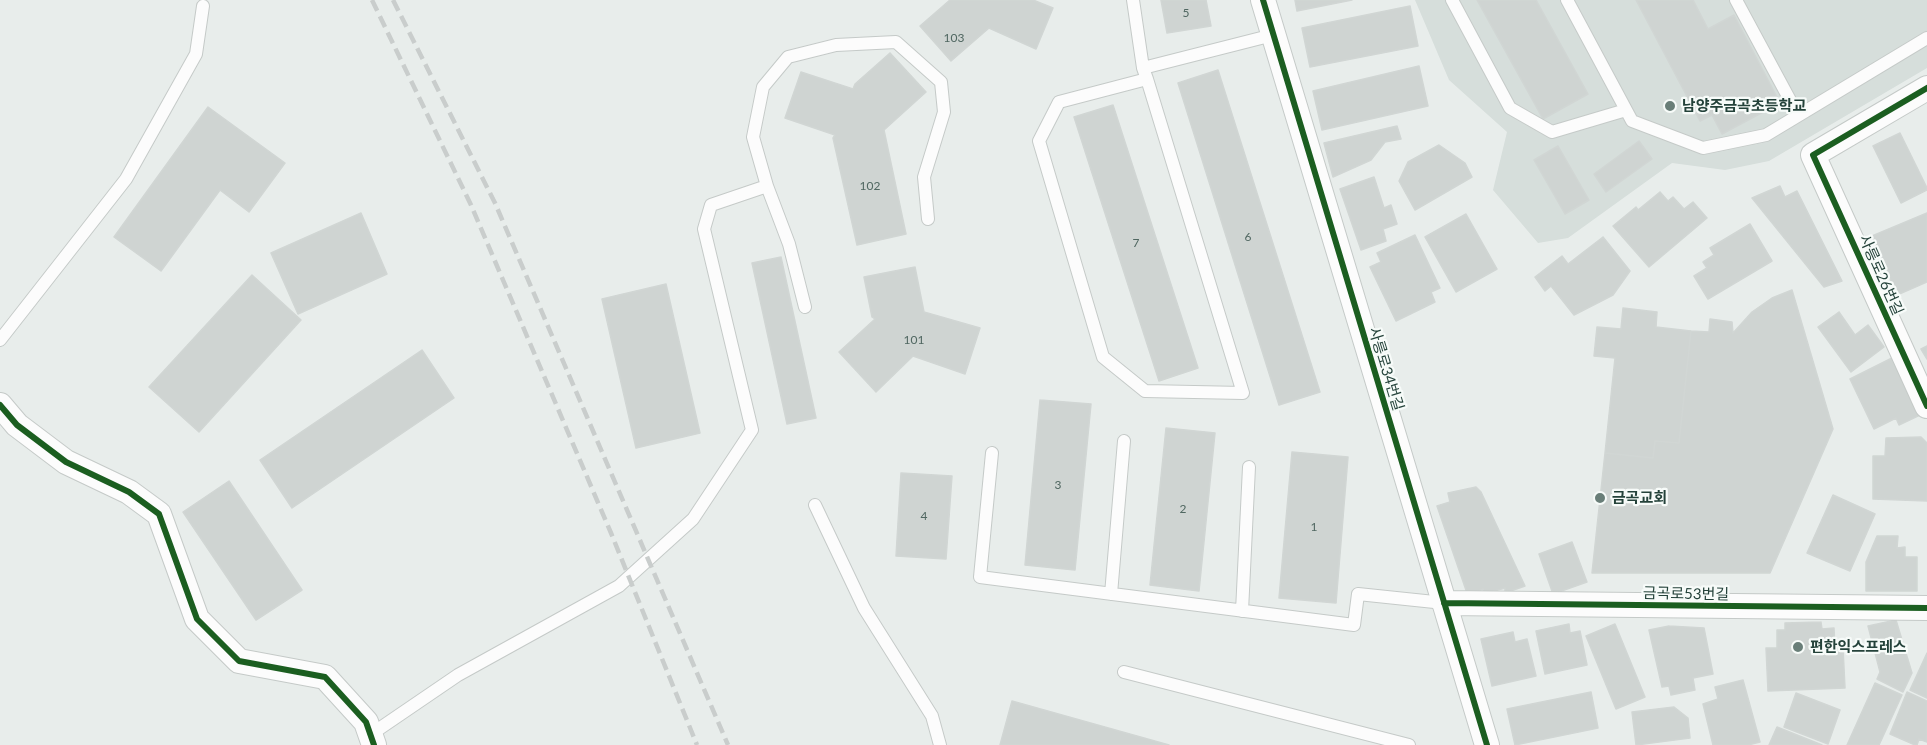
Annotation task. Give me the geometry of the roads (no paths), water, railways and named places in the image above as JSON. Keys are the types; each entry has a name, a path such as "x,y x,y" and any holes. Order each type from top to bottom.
{"street":[{"name":"사릉로34번길","path":"1263,0 1486,745"},
{"name":"사릉로26번길","path":"1927,88 1813,155 1927,406"},
{"path":"0,405 17,425 66,462 129,492 159,514 197,619 239,661 325,677 366,722 372,740"},
{"name":"금곡로53번길","path":"1444,603 1927,608"}],"lane":[{"path":"1133,0 1145,74 1243,393 1145,391 1103,357 1039,141 1059,102 1145,74 1273,35"},
{"path":"1452,0 1510,108 1552,132 1626,110"},
{"path":"1567,0 1632,121 1703,148 1766,135 1927,38"},
{"path":"1736,0 1798,115"},
{"path":"0,340 126,180 196,54 203,6"},
{"path":"805,307 789,244 767,186 753,137 763,87 788,57 836,45 896,42 941,82 944,112 924,177 928,219"},
{"path":"372,740 458,675 619,586 693,519 752,430 704,229 711,205 767,186"},
{"path":"1111,594 1124,441"},
{"path":"992,453 980,577 1354,625 1358,594 1444,603"},
{"path":"1242,611 1249,467"},
{"path":"815,505 864,608 932,716 940,745"},
{"path":"1124,672 1409,745"}],"railway":[{"path":"372,0 471,205 611,533 697,745"},
{"path":"393,0 495,203 728,745"}],"place":[{"name":"남양주금곡초등학교","path":"1670,106"},
{"name":"금곡교회","path":"1600,498"},
{"name":"편한익스프레스","path":"1798,647"}]}
